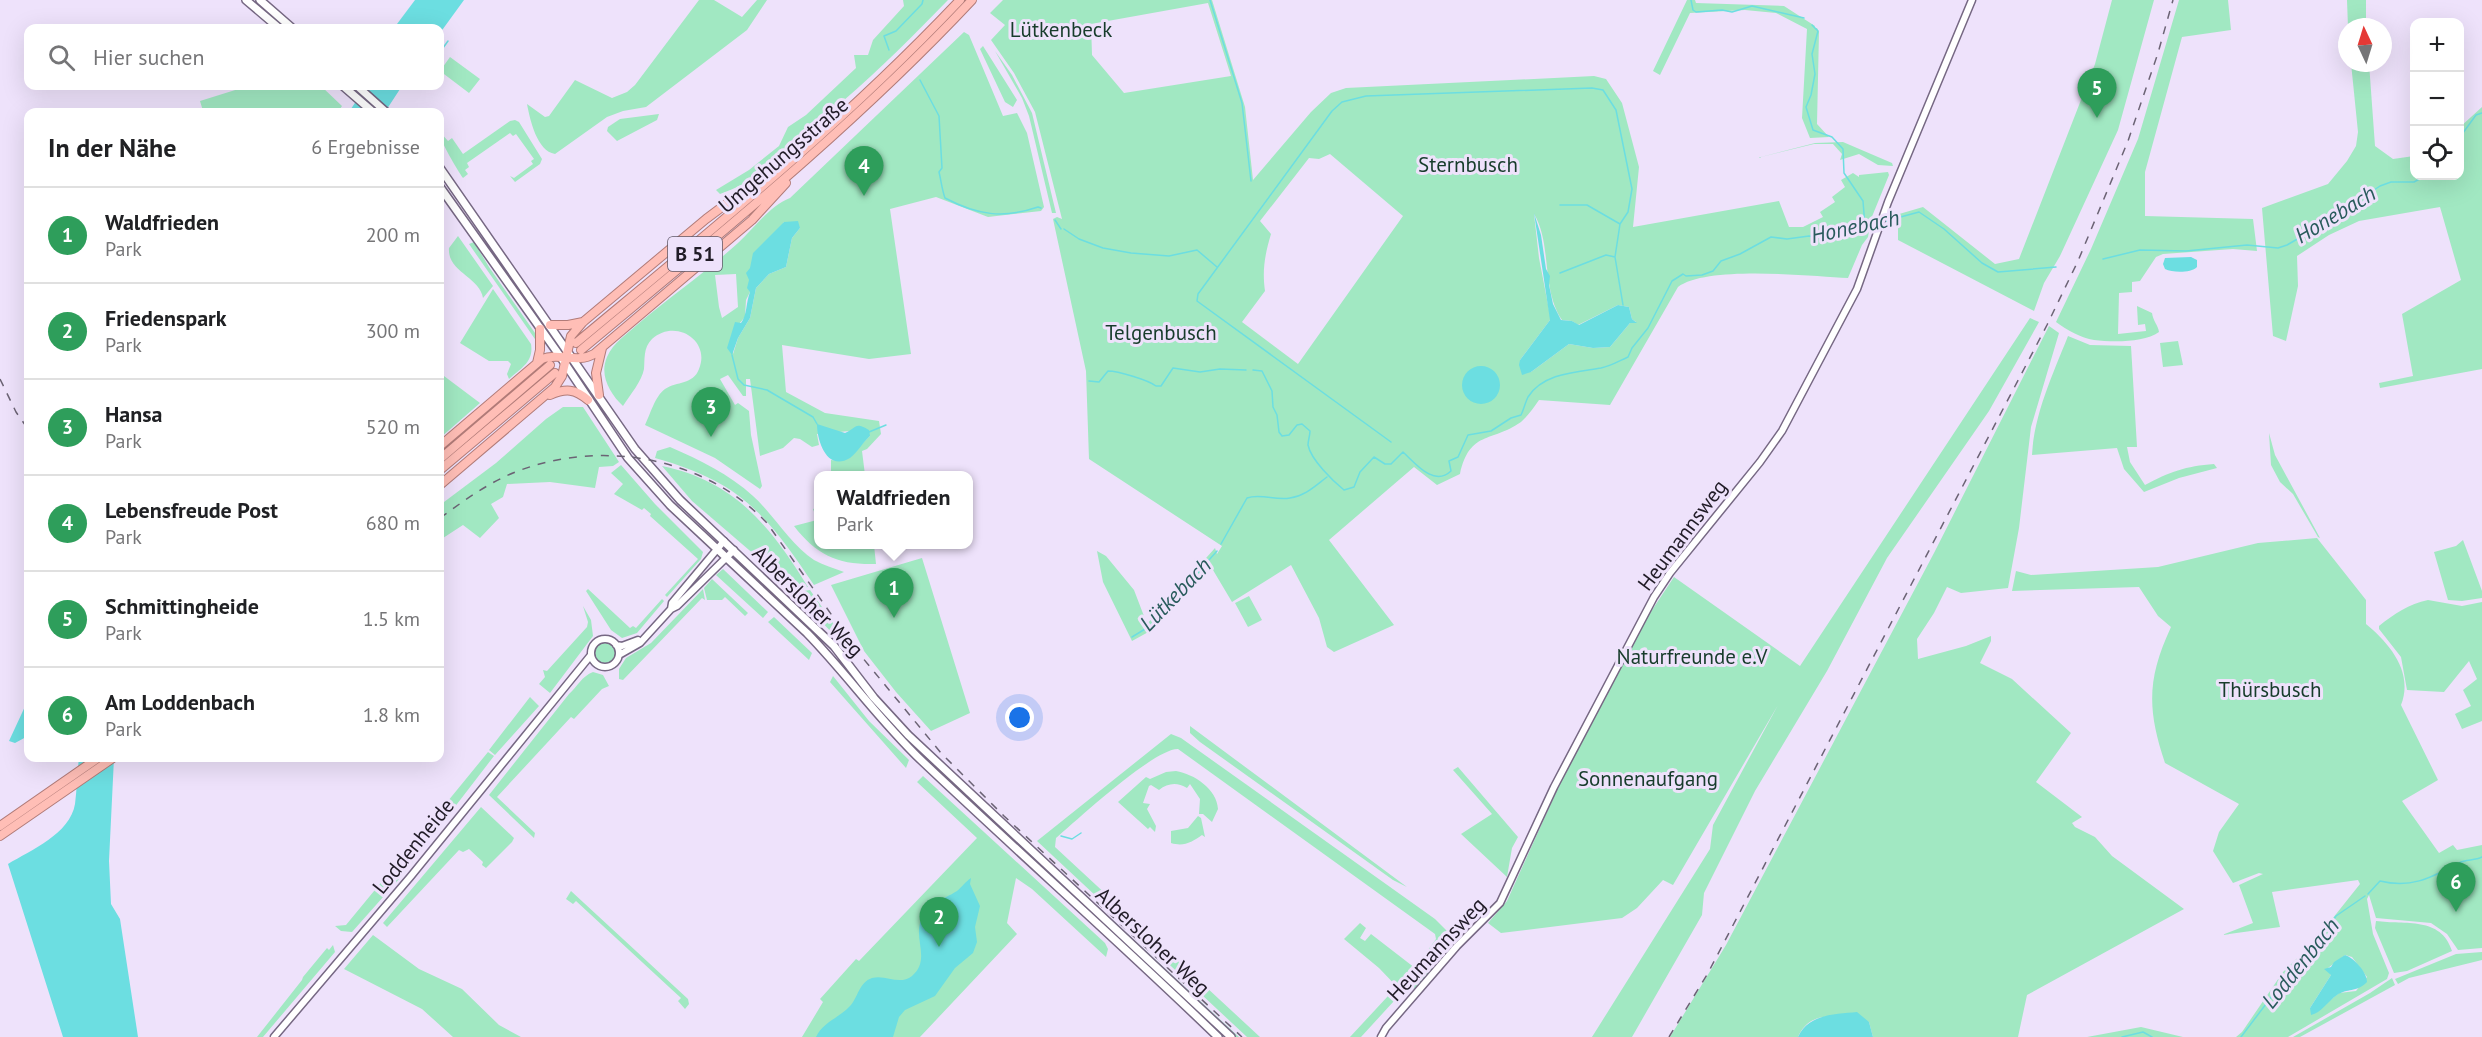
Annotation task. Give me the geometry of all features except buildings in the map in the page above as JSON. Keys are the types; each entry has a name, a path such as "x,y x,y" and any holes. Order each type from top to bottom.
{"highway":[{"name":"Umgehungsstraße","path":"960,0 867,94 579,347 809,158 882,91 972,0"},
{"name":"B 51","path":"444,443 537,363 548,357 588,357 602,348 752,220 809,158"},
{"name":"B 51","path":"444,482 559,382 571,336 583,322 706,219 734,198 768,180"},
{"path":"550,325 568,326 583,322"},
{"path":"537,363 540,350 540,329"},
{"path":"599,395 596,373 602,348"},
{"path":"444,456 552,369 444,466"},
{"name":"B 51","path":"543,398 568,390 578,392 588,400"},
{"path":"0,826 92,762"},
{"path":"0,836 107,762"}],"main road":[{"path":"254,1 275,24"},
{"path":"254,1 286,24"},
{"path":"348,90 369,108"},
{"path":"361,90 382,108"},
{"name":"Albersloher Weg","path":"444,174 550,325 588,400 628,458 670,505 826,653 875,712 923,761 1218,1037"},
{"name":"Albersloher Weg","path":"444,194 540,329 599,395 648,464 680,500 834,646 867,691 908,735 1231,1037"}],"street":[{"name":"Heumannsweg","path":"1375,1037 1386,1028 1457,946 1500,903 1554,787 1654,597 1670,573 1760,462 1782,431 1857,290 1882,218 1972,0"},
{"path":"642,638 622,646 616,645 619,655 640,643 724,541"},
{"path":"671,606 734,550"},
{"name":"Loddenheide","path":"274,1037 405,884 591,655 592,647 599,640 608,640 616,645"},
{"path":"591,655 595,664"},
{"name":"Loddenheide","path":"576,674 595,664 603,668 609,667 615,663 619,655"},
{"name":"Heumannsweg","path":"1381,1037 1386,1028"}],"green space":[{"path":"699,0 714,0 742,17 757,0 767,0 747,30 646,107 623,111 607,117 555,154 543,147 535,134 527,104 545,117 549,116 575,80 612,98 627,92 635,85"},
{"path":"903,0 948,0 884,64 786,154 738,187 720,194 716,190 749,170 779,146 788,127 806,115 856,68 854,55 868,55 873,40 904,6"},
{"path":"1003,0 1212,0 1245,107 1253,180 1311,112 1331,93 1346,88 1594,76 1606,79 1622,103 1639,167 1633,227 1779,201 1789,227 1803,227 1823,217 1820,212 1835,202 1832,197 1845,187 1841,180 1853,173 1859,177 1859,175 1888,172 1889,175 1871,219 1868,237 1862,245 1848,278 1734,274 1692,280 1678,287 1610,405 1539,400 1521,422 1476,444 1464,460 1460,474 1437,485 1414,467 1329,540 1394,625 1334,652 1327,647 1319,618 1291,565 1232,602 1210,565 1152,630 1132,641 1103,582 1097,551 1106,556 1134,590 1147,624 1215,548 1217,554 1222,546 1089,459 1086,371 1053,219 1057,217 1062,219 1035,112 1014,73 991,40 1005,25 990,13","holes":["1208,3 1231,76 1124,93 1092,55 1091,24","1330,154 1403,216 1298,364 1242,322 1265,291 1265,262 1271,234 1260,221 1309,158 1319,159","1534,214 1543,238 1551,294 1562,320 1572,321 1578,325 1618,305 1629,307 1632,319 1636,322 1630,323 1610,347 1593,348 1569,344 1531,372 1520,360 1550,320"]},
{"path":"1687,0 1695,0 1696,3 1784,6 1815,26 1814,28 1817,28 1819,32 1817,124 1829,137 1810,138 1802,118 1807,29 1776,13 1745,10 1690,13 1660,75 1653,71"},
{"path":"2112,0 2154,0 2118,130 2060,256 2044,283 2034,311 1898,240 1898,228 1886,223 1889,217 1923,207 1995,264 2019,259 2095,64"},
{"path":"2179,0 2228,0 2231,30 2182,37 2145,172 2145,216 2253,219 2257,251 2233,249 2163,254 2156,257 2140,281 2132,282 2132,292 2119,293 2118,334 2146,331 2145,324 2138,325 2137,306 2152,313 2159,332 2153,336 2128,341 2089,339 2056,322 2091,249 2138,139"},
{"path":"2347,0 2366,0 2366,18 2348,18"},
{"path":"964,32 969,35 1003,116 1017,113 1027,133 1044,207 1041,211 988,217 936,197 890,209 911,354 869,359 782,345 786,392 825,413 879,421 881,434 867,449 862,451 864,471 831,471 831,460 844,459 849,456 870,436 850,431 817,434 819,445 812,447 794,438 783,448 760,456 750,379 746,379 746,396 743,396 728,375 720,379 735,405 738,403 749,411 751,435 762,486 760,489 715,458 645,425 661,392 670,386 693,378 699,369 700,349 689,335 671,331 661,333 649,342 643,374 623,406 607,384 605,364 613,347 621,339 726,254 775,206 790,198","holes":["784,222 800,228 792,238 786,267 769,274 756,288 750,318 738,338 733,354 733,331 745,317 746,300 750,292 749,280","736,274 738,307 722,318 715,275"]},
{"path":"983,46 1017,100 1013,107 1005,102 980,49"},
{"path":"995,51 1012,75 1032,113 1056,213 1052,213 1029,116 1022,98"},
{"path":"450,57 480,79 469,93 444,74 444,65"},
{"path":"2352,72 2370,72 2375,146 2393,159 2410,157 2410,180 2464,180 2464,123 2482,107 2482,369 2380,388 2379,383 2413,376 2402,314 2461,280 2440,207 2359,221 2329,235 2297,256 2298,286 2286,341 2273,336 2262,208 2328,184 2356,146 2358,132"},
{"path":"235,90 325,90 342,106 341,108 202,108 200,101"},
{"path":"659,114 657,120 617,141 607,131 608,127 620,119"},
{"path":"510,121 519,122 542,159 540,164 515,182 510,176 514,178 533,164 531,161 534,159 516,134 513,136 510,133 467,163 469,167 465,170 468,174 463,178 445,148 444,136 448,141 452,138 463,154"},
{"path":"1843,142 1892,163 1893,166 1878,165 1859,154 1840,160 1842,154 1833,144 1814,144 1757,158 1815,143"},
{"path":"458,236 493,286 483,298 481,291 458,269 450,256 449,248"},
{"path":"474,242 535,333 537,342 469,244"},
{"path":"493,289 531,344 529,360 509,379 507,374 511,364 508,361 489,361 460,343"},
{"path":"2030,318 2039,322 1989,411 1887,558 1827,671 1755,791 1704,893 1702,915 1632,1037 1592,1037 1710,849 1713,825 1778,705 1673,885 1663,880 1637,908 1622,918 1501,933 1488,923 1507,901 1557,790 1638,631 1674,577 1800,666"},
{"path":"2049,326 2059,333 2031,427 2019,528 2008,588 1961,593 1947,587 1917,639 1918,659 1966,646 1991,636 1991,641 1980,663 2012,679 2071,733 2036,782 2082,817 2072,823 2075,827 2095,837 2112,856 2184,909 2027,995 2018,1037 1873,1037 1869,1022 1829,1016 1811,1021 1798,1037 1670,1037 1726,945 1934,553"},
{"path":"2068,336 2090,345 2131,346 2137,447 2127,447 2130,462 2145,485 2186,468 2214,464 2217,468 2179,478 2144,492 2124,469 2117,448 2032,455 2040,409"},
{"path":"2178,341 2183,365 2163,367 2160,343"},
{"path":"444,376 480,403 444,434"},
{"path":"563,407 583,407 619,462 613,466 599,467 595,488 550,482 507,484 503,497 491,504 499,518 480,538 463,525 444,537 444,502 496,463"},
{"path":"2269,433 2275,455 2320,538 2293,494 2280,482 2271,465"},
{"path":"670,447 703,462 744,488 806,554 817,562 844,572 814,585 781,539 749,504 709,478 685,467 655,458 657,451"},
{"path":"621,465 655,504 703,552 701,559 667,597 665,595 698,559 644,508 642,510 614,494 623,484 611,473"},
{"path":"662,466 688,473 731,495 765,526 808,587 790,590 761,564 762,562 756,556 692,501"},
{"path":"814,521 814,547 811,545 794,526"},
{"name":"Thürsbusch","path":"2317,538 2366,600 2366,624 2391,649 2397,659 2404,681 2401,705 2438,780 2402,801 2439,853 2453,845 2457,850 2482,845 2482,948 2458,950 2447,934 2431,923 2376,918 2369,895 2367,899 2373,934 2389,973 2387,979 2288,1037 2236,1037 2242,1032 2283,972 2313,943 2360,884 2358,880 2272,892 2280,927 2222,935 2253,923 2239,885 2263,874 2259,873 2233,883 2213,851 2219,832 2239,804 2165,763 2155,726 2152,694 2157,663 2171,627 2158,616 2139,587 2012,591 2016,571 2031,575 2158,567 2258,543","holes":["2345,955 2352,957 2367,977 2356,991 2339,993 2322,1007 2310,1008 2331,975 2328,968"]},
{"path":"2463,540 2482,591 2482,598 2462,601 2448,600 2434,552 2456,546"},
{"path":"817,549 874,549 876,564 851,563 830,557"},
{"path":"922,558 970,713 931,731 864,651 831,585"},
{"path":"723,569 768,612 763,618 716,575"},
{"path":"712,579 748,613 745,616 725,597 722,600 707,600 704,588"},
{"path":"588,589 630,628 633,626 636,628 662,599 664,601 637,633 622,638 611,630 586,591"},
{"path":"703,589 705,600 702,598 623,680 619,679 619,669 626,658 651,643"},
{"path":"810,590 856,658 797,596 798,592"},
{"path":"1249,596 1262,620 1248,627 1235,603"},
{"path":"2428,600 2462,606 2482,602 2482,721 2462,729 2455,714 2471,706 2463,690 2477,679 2469,661 2444,692 2407,690 2401,657 2379,629 2379,626 2390,617 2414,604"},
{"path":"583,606 591,620 593,636 550,693 539,684 545,677 543,670 547,671 587,627 588,622"},
{"path":"774,617 812,653 809,660 768,622"},
{"path":"605,643 613,646 616,654 613,662 605,665 597,662 594,654 597,646"},
{"path":"593,672 603,675 609,686 602,689 574,719 571,717 497,797 535,833 534,838 489,795 569,694"},
{"path":"833,676 869,721 909,760 906,768 830,682"},
{"path":"530,697 539,706 495,755 489,750"},
{"path":"1190,726 1407,887 1393,880 1200,742 1190,733"},
{"path":"1171,734 1181,738 1435,919 1451,935 1453,942 1418,986 1407,993 1401,991 1379,968 1344,939 1360,923 1366,928 1360,938 1365,941 1371,934 1415,968 1436,939 1435,934 1178,749 1152,760 1116,786 1056,838 1055,847 1260,1037 1247,1037 1037,841"},
{"path":"488,752 494,756 400,878 352,932 341,931 335,926 346,925 393,868 396,870 405,859 403,856"},
{"path":"1458,767 1518,837 1512,848 1507,877 1461,834 1492,814 1453,770"},
{"path":"1176,771 1197,779 1214,795 1218,809 1212,822 1203,814 1199,814 1200,799 1190,784 1187,788 1173,784 1159,790 1149,786 1143,803 1150,804 1147,809 1156,826 1155,832 1150,827 1148,829 1118,802 1146,777 1150,779 1166,772"},
{"path":"923,776 1105,943 1108,949 1106,957 1032,889 1016,878 1007,923 1017,934 920,1037 802,1037 823,1002 820,999 856,959 859,961 977,838 917,782"},
{"path":"481,807 514,838 512,842 486,868 469,849 463,852 459,850 387,927 383,923"},
{"path":"1198,816 1201,818 1205,837 1202,835 1184,844 1171,843 1171,831 1188,828"},
{"path":"1050,862 1239,1037 1236,1037"},
{"path":"571,891 688,999 689,1004 685,1009 678,1001 681,998 576,901 573,904 566,899"},
{"path":"2376,921 2421,924 2431,927 2447,940 2452,951 2407,971 2394,973 2375,928"},
{"path":"373,935 419,969 462,989 499,1025 521,1037 453,1037 422,1009 344,969"},
{"path":"333,945 335,952 263,1037 257,1037 303,977 327,948 329,950"},
{"path":"2482,952 2482,960 2409,978 2398,984 2395,979 2456,954"},
{"path":"2392,978 2395,985 2300,1037 2293,1037 2370,993"},
{"path":"1388,996 1394,1001 1361,1037 1350,1037"},
{"path":"2141,1027 2183,1037 2087,1037"}],"shaded area":[{"path":"415,0 464,0 444,28 444,24 397,24"},
{"path":"363,90 399,90 388,108 352,108"},
{"path":"1534,213 1541,235 1546,269 1550,276 1549,285 1553,304 1561,320 1572,321 1579,325 1618,305 1629,307 1632,319 1637,323 1630,323 1610,347 1593,348 1569,344 1531,372 1522,375 1520,360 1550,320"},
{"path":"798,221 800,228 792,238 786,267 769,274 756,288 750,318 738,338 732,355 727,348 735,322 741,323 744,317 750,292 747,288 749,280 746,273 750,268 753,253 784,222"},
{"path":"2191,257 2197,260 2197,267 2191,270 2182,272 2168,270 2163,264 2165,258"},
{"path":"1481,366 1494,372 1500,385 1494,398 1481,404 1468,398 1462,385 1468,372"},
{"path":"817,424 845,433 856,426 861,426 869,430 870,436 850,458 835,461 829,458 821,446"},
{"path":"24,709 24,738 15,743 9,741"},
{"path":"79,762 114,762 109,861 111,904 120,919 138,1037 63,1037 8,864 38,847 58,832 72,815"},
{"path":"971,878 970,884 980,906 975,927 977,942 973,953 955,968 935,996 905,1010 899,1017 893,1037 816,1037 827,1024 850,1006 868,980 882,977 902,980 912,976 920,964 919,930 926,911 957,891"},
{"path":"2345,955 2359,966 2367,982 2359,988 2337,995 2318,1012 2311,1015 2310,1008 2331,975 2324,969 2331,967 2334,962"},
{"path":"1857,1012 1869,1022 1873,1037 1798,1037 1808,1024 1823,1017"}],"waterway":[{"path":"889,50 884,36 896,31 922,4 923,0"},
{"path":"1210,0 1242,103 1251,181"},
{"path":"1691,0 1693,10 1696,12 1722,10 1732,12 1752,6 1804,18"},
{"path":"1812,25 1818,31 1812,54 1815,74 1806,107 1813,130 1832,137 1843,149 1844,173 1863,201 1865,227"},
{"path":"444,46 448,41"},
{"path":"920,80 939,116 942,168 939,172 945,198 968,208 990,213 1013,213 1041,208"},
{"path":"1391,442 1197,301 1198,294 1332,111 1342,102 1366,96 1592,88 1603,90 1616,110 1632,189 1628,212 1620,224 1615,257 1623,305"},
{"name":"Honebach","path":"2464,132 2476,115 2482,113"},
{"name":"Honebach","path":"2103,259 2140,250 2186,251 2247,245 2278,248 2325,223 2380,186 2391,182 2418,180"},
{"path":"1560,205 1587,205 1620,224"},
{"name":"Honebach","path":"1882,222 1919,212 1944,229 1982,263 1998,272 2056,267"},
{"path":"1055,220 1061,229"},
{"name":"Honebach","path":"1253,370 1262,371 1272,391 1273,407 1282,436 1289,435 1297,425 1302,424 1310,431 1308,445 1313,457 1344,490 1354,487 1360,472 1374,457 1385,464 1391,464 1403,452 1426,472 1438,476 1445,475 1451,471 1449,461 1458,457 1468,435 1491,431 1511,418 1521,415 1528,397 1542,383 1561,375 1612,365 1628,357 1632,348 1648,328 1672,281 1683,274 1686,276 1702,275 1713,271 1721,261 1740,254 1771,237 1787,239 1821,237 1852,227 1869,227 1878,224"},
{"path":"1064,229 1079,239 1103,248 1131,253 1169,256 1197,250 1217,267"},
{"path":"1560,273 1606,255 1615,257"},
{"path":"732,355 738,379 744,385 767,390 813,417 817,424"},
{"name":"Honebach","path":"1089,381 1099,382 1108,371 1161,386 1173,368 1200,372 1220,369 1246,370"},
{"path":"869,432 886,425"},
{"name":"Lütkebach","path":"1221,544 1247,498 1295,497 1310,490 1327,477"},
{"name":"Lütkebach","path":"1132,637 1150,626 1217,551"},
{"path":"1061,836 1072,839 1081,833"},
{"name":"Loddenbach","path":"2368,894 2380,881 2412,883 2431,877 2462,862 2482,857"},
{"name":"Loddenbach","path":"2241,1037 2297,963 2314,949 2336,916 2365,896"},
{"name":"Loddenbach","path":"2122,1037 2143,1032 2152,1037"}],"railway":[{"path":"1669,1037 1708,973 2047,325 2078,261 2128,141 2158,53 2173,0"},
{"path":"0,379 24,423"},
{"path":"444,515 507,475 551,461 584,456 618,456 651,460 683,469 713,483 742,501 767,523 857,651 941,753 1004,816 1242,1037"}],"place":[{"name":"Schmittingheide","path":"2097,118"},
{"name":"Lebensfreude Post","path":"864,196"},
{"name":"Hansa","path":"711,437"},
{"name":"Waldfrieden","path":"894,618"},
{"name":"Am Loddenbach","path":"2456,912"},
{"name":"Friedenspark","path":"939,947"}],"park label":[{"name":"Lütkenbeck","path":"1061,29"},
{"name":"Sternbusch","path":"1468,164"},
{"name":"Telgenbusch","path":"1161,332"},
{"name":"Naturfreunde e.V","path":"1692,656"},
{"name":"Sonnenaufgang","path":"1648,778"}]}
